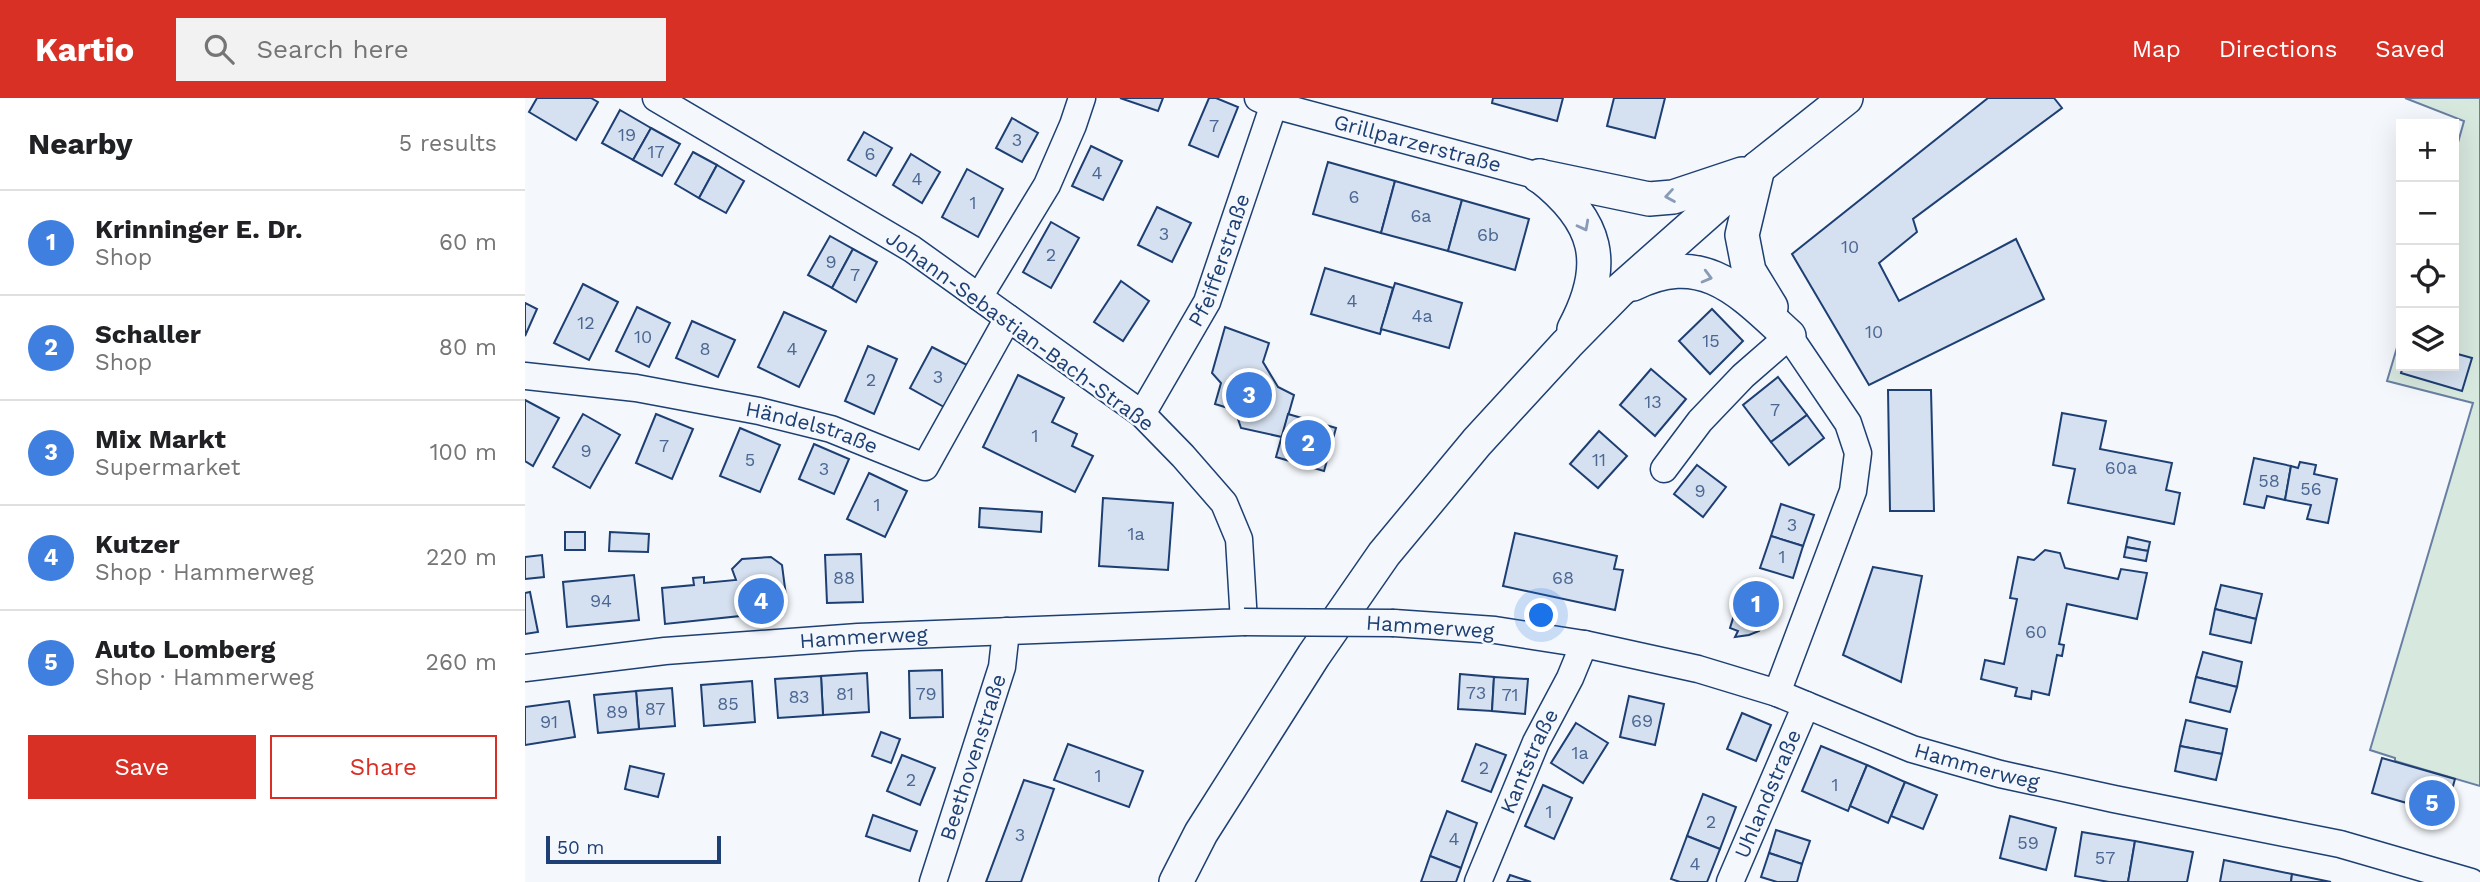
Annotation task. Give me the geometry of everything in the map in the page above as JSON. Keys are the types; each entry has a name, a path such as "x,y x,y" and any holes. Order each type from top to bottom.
{"main road":[{"path":"1176,882 1201,833 1314,655 1384,554 1477,442 1619,291 1758,169 1846,98"},
{"path":"1539,176 1649,199 1673,197 1758,169"},
{"path":"1758,169 1742,235 1749,271 1789,336"},
{"path":"1539,176 1573,207 1591,238 1596,264 1585,309 1567,344"},
{"path":"1619,291 1650,276 1683,272 1712,276 1739,291 1789,336"}],"street":[{"name":"Johann-Sebastian-Bach-Straße","path":"656,98 912,249 1142,414 1184,456 1224,503 1239,538 1244,622"},
{"path":"979,297 1047,185 1082,98"},
{"name":"Grillparzerstraße","path":"1269,100 1539,176"},
{"name":"Pfeifferstraße","path":"1142,414 1207,302 1269,100"},
{"name":"Händelstraße","path":"525,376 636,388 759,411 831,429 925,467 1008,318"},
{"path":"1664,468 1700,421 1744,376 1789,336 1848,423 1858,453 1853,491 1777,693"},
{"name":"Hammerweg","path":"525,668 665,651 1006,631 1244,622 1394,623 1495,630 1584,644 1698,669 1777,693 1912,749 2000,774 2340,844 2471,882"},
{"name":"Beethovenstraße","path":"933,882 1002,667 1006,631"},
{"name":"Kantstraße","path":"1478,882 1536,742 1570,678 1584,644"},
{"name":"Uhlandstraße","path":"1730,882 1806,705"}],"shaded area":[{"path":"2405,98 2480,98 2480,786 2395,761 2395,758 2370,750 2473,403 2387,381 2396,351 2396,371 2459,371 2459,139 2464,121"}],"building":[{"path":"537,98 591,98 598,102 576,140 529,112"},
{"path":"1120,98 1163,98 1158,111"},
{"path":"1209,98 1238,107 1218,157 1189,145"},
{"path":"1493,98 1563,98 1557,121 1492,103"},
{"path":"1614,98 1665,98 1655,138 1607,126"},
{"path":"1988,98 2054,98 2062,108 1913,219 1917,232 1879,263 1899,301 2016,239 2044,299 1869,385 1792,254"},
{"path":"620,110 651,128 633,160 602,143"},
{"path":"1012,118 1038,133 1022,162 996,148"},
{"path":"651,128 680,144 662,176 633,160"},
{"path":"864,132 892,148 876,176 848,160"},
{"path":"1091,146 1122,161 1103,200 1072,186"},
{"path":"693,152 717,165 699,198 675,184"},
{"path":"911,154 940,172 922,203 893,185"},
{"path":"1328,162 1395,181 1381,233 1313,214"},
{"path":"717,165 744,181 726,213 699,198"},
{"path":"967,169 1003,189 978,237 942,217"},
{"path":"1395,181 1462,200 1448,251 1381,233"},
{"path":"1462,200 1529,219 1515,270 1448,251"},
{"path":"1157,207 1191,223 1172,262 1138,245"},
{"path":"1051,222 1079,238 1051,288 1023,272"},
{"path":"830,236 853,249 832,288 808,275"},
{"path":"853,249 877,262 856,302 832,288"},
{"path":"1325,268 1393,288 1380,334 1311,314"},
{"path":"1121,281 1149,301 1123,341 1094,322"},
{"path":"1395,283 1462,303 1449,348 1381,329"},
{"path":"583,284 618,302 589,360 554,343"},
{"path":"525,303 537,309 525,336"},
{"path":"637,307 670,323 649,367 616,351"},
{"path":"1712,309 1743,341 1710,374 1679,341"},
{"path":"784,312 826,331 799,387 758,367"},
{"path":"692,321 735,340 718,377 676,358"},
{"path":"1225,327 1269,343 1263,362 1278,387 1294,395 1282,437 1241,428 1235,410 1215,404 1221,383 1212,373"},
{"path":"868,346 897,359 874,414 845,401"},
{"path":"932,347 967,365 944,407 910,388"},
{"path":"2459,354 2472,358 2462,391 2401,373 2459,371"},
{"path":"1651,369 1686,399 1655,436 1620,405"},
{"path":"1018,375 1064,398 1052,422 1077,434 1072,446 1093,456 1075,492 983,447"},
{"path":"1778,377 1807,415 1771,442 1743,405"},
{"path":"1888,390 1931,390 1934,511 1890,511"},
{"path":"525,400 559,418 533,466 525,461"},
{"path":"2062,413 2106,421 2100,449 2172,463 2166,490 2180,493 2174,524 2068,503 2075,469 2053,465"},
{"path":"583,414 620,435 590,488 553,467"},
{"path":"656,414 693,429 672,479 636,463"},
{"path":"1288,414 1336,428 1324,471 1276,457"},
{"path":"1807,415 1824,438 1789,465 1771,442"},
{"path":"740,428 780,445 760,492 720,476"},
{"path":"1599,431 1627,456 1598,488 1570,464"},
{"path":"814,444 849,459 834,494 799,479"},
{"path":"2254,458 2291,466 2285,500 2267,496 2264,508 2244,504"},
{"path":"2300,462 2316,465 2314,474 2337,479 2328,523 2307,519 2311,505 2285,500 2291,466 2298,468"},
{"path":"1697,465 1726,487 1703,517 1674,494"},
{"path":"869,473 907,491 885,537 847,519"},
{"path":"1103,498 1173,503 1168,570 1099,566"},
{"path":"1781,504 1814,515 1803,546 1771,536"},
{"path":"980,508 1042,512 1041,532 979,527"},
{"path":"565,532 585,532 585,550 565,550"},
{"path":"610,532 649,534 648,552 609,551"},
{"path":"1515,533 1617,556 1614,569 1623,570 1615,610 1503,586"},
{"path":"1771,536 1803,546 1793,578 1760,568"},
{"path":"2128,537 2150,542 2148,551 2126,547"},
{"path":"2126,547 2148,551 2146,561 2124,557"},
{"path":"2045,550 2060,553 2065,568 2118,579 2121,569 2147,573 2137,619 2067,604 2059,644 2064,645 2062,656 2057,655 2049,695 2032,691 2031,699 2015,696 2017,688 1981,679 1985,660 2004,664 2017,599 2010,598 2018,557 2034,560"},
{"path":"861,554 863,602 827,603 825,555"},
{"path":"542,555 544,577 525,579 525,557"},
{"path":"771,557 782,565 786,596 775,608 740,611 740,616 665,624 662,588 694,585 693,578 704,577 704,583 736,580 732,569 742,559"},
{"path":"1873,567 1922,576 1901,682 1843,655"},
{"path":"634,575 639,620 567,627 563,582"},
{"path":"1755,585 1778,594 1773,613 1759,631 1735,637 1738,631 1730,628 1741,593 1751,595"},
{"path":"2221,585 2262,594 2256,619 2215,609"},
{"path":"530,592 538,632 525,634 525,593"},
{"path":"2215,609 2256,619 2251,643 2210,634"},
{"path":"2203,652 2242,662 2237,687 2196,677"},
{"path":"942,670 943,717 910,718 909,671"},
{"path":"867,673 869,712 823,715 821,676"},
{"path":"1460,674 1494,677 1492,711 1458,709"},
{"path":"821,676 823,715 778,718 775,679"},
{"path":"1494,677 1528,679 1525,714 1492,711"},
{"path":"2196,677 2237,687 2230,712 2190,702"},
{"path":"752,681 755,722 704,726 701,685"},
{"path":"672,688 675,726 639,729 636,691"},
{"path":"636,691 639,729 598,733 594,695"},
{"path":"1629,696 1664,704 1655,745 1620,737"},
{"path":"569,701 575,737 525,745 525,707"},
{"path":"1742,713 1771,725 1756,761 1727,749"},
{"path":"2186,720 2227,729 2222,754 2180,746"},
{"path":"1576,723 1608,743 1583,783 1551,763"},
{"path":"881,732 900,739 891,763 872,756"},
{"path":"1068,744 1143,771 1129,807 1054,780"},
{"path":"1476,744 1506,755 1491,792 1462,781"},
{"path":"1821,746 1867,765 1848,811 1802,791"},
{"path":"2180,746 2222,754 2216,780 2175,771"},
{"path":"902,755 935,768 920,805 887,791"},
{"path":"2382,758 2455,779 2445,814 2372,793"},
{"path":"1867,765 1905,782 1888,823 1850,806"},
{"path":"630,766 664,774 658,797 625,789"},
{"path":"1024,780 1054,789 1021,882 986,882"},
{"path":"1905,782 1937,795 1923,829 1891,816"},
{"path":"1543,785 1572,798 1554,839 1525,826"},
{"path":"1703,794 1736,807 1720,849 1687,836"},
{"path":"1447,811 1477,823 1461,868 1430,856"},
{"path":"873,815 917,831 910,851 866,836"},
{"path":"2010,816 2056,828 2046,870 2000,858"},
{"path":"1776,830 1810,841 1802,864 1769,853"},
{"path":"2082,832 2135,841 2128,882 2109,882 2075,876"},
{"path":"1687,836 1720,849 1707,882 1680,882 1671,879"},
{"path":"2135,841 2193,852 2187,882 2128,882"},
{"path":"1769,853 1802,864 1797,882 1777,882 1761,877"},
{"path":"1430,856 1461,868 1456,882 1421,882"},
{"path":"2224,860 2292,874 2291,882 2220,882"},
{"path":"2292,874 2331,882 2291,882"},
{"path":"1510,875 1531,882 1507,882"}],"place":[{"name":"Mix Markt","path":"1249,395"},
{"name":"Schaller","path":"1308,443"},
{"name":"Kutzer","path":"761,601"},
{"name":"Krinninger E. Dr.","path":"1756,604"},
{"name":"Auto Lomberg","path":"2432,803"}]}
